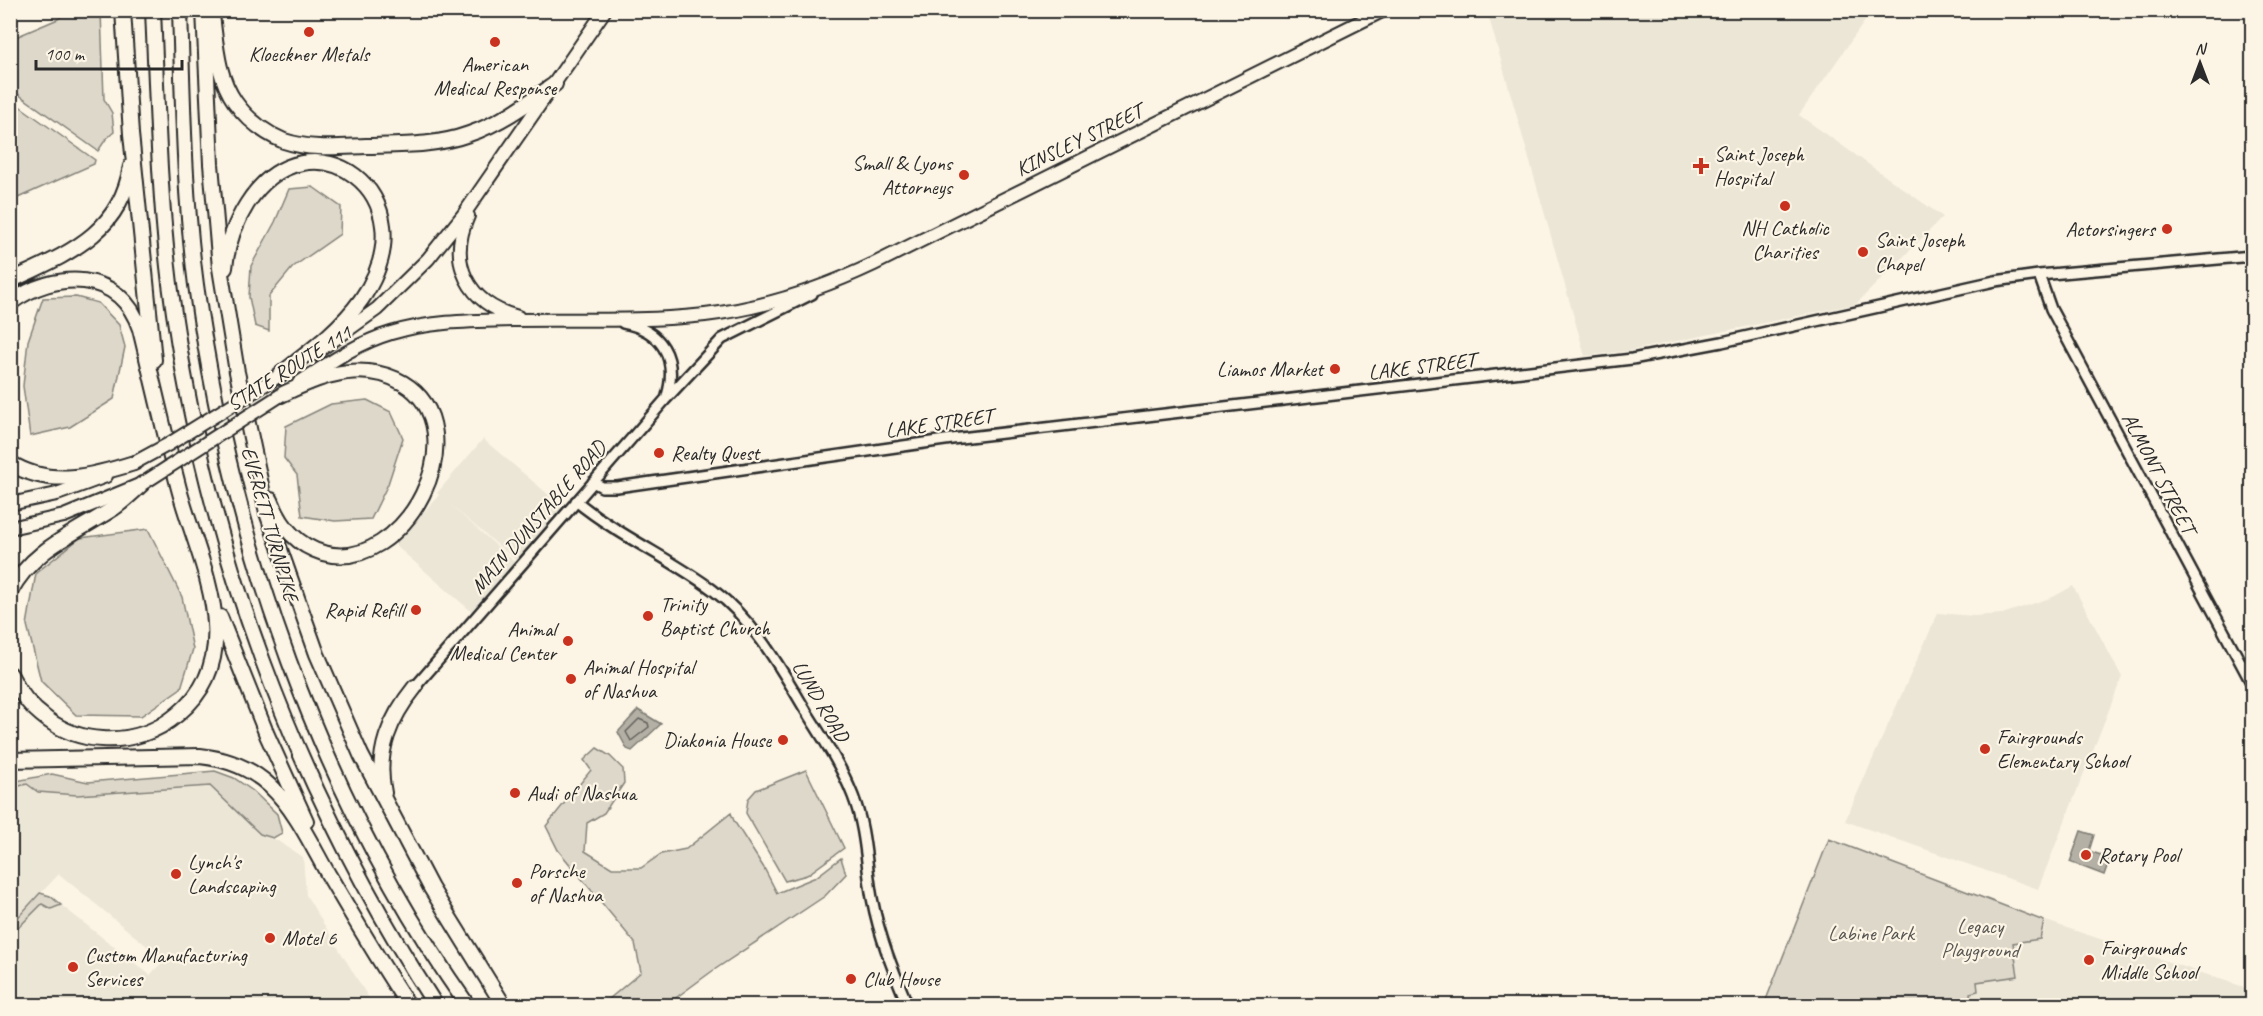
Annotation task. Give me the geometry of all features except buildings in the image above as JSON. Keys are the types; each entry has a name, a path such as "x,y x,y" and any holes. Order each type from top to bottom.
{"highway":[{"path":"10,281 93,237 108,220 120,201 132,157 123,10"},
{"path":"153,10 160,179 170,284 180,354 224,547 261,658 320,798 362,883 436,1005"},
{"name":"EVERETT TURNPIKE","path":"180,10 186,177 196,283 220,422 248,535 289,658 343,788 409,912 468,1005"},
{"path":"204,10 211,164 225,303 250,441 267,513 299,608 343,717 390,812 436,896 504,1005"},
{"path":"212,10 220,71 232,98 260,127 278,138 298,145 328,147 404,145 450,140 498,122 555,84"},
{"path":"131,134 154,355 170,450"},
{"path":"225,303 225,272 231,240 243,210 267,180 292,166 320,163 341,168 368,188 379,206 384,234 382,255 370,286 344,321 277,377"},
{"path":"10,303 38,287 69,280 96,283 119,297 131,311 140,329 188,519 212,595 272,748 357,925"},
{"path":"250,441 275,512 282,524 296,540 315,551 344,556 370,549 393,534 417,504 432,472 436,442 430,415 422,400 410,388 384,375 353,372 319,378 281,395"},
{"path":"10,463 32,474 65,479 88,476 134,463"},
{"path":"10,592 37,557 117,506 142,484"},
{"path":"10,674 19,691 32,706 44,717 72,732 86,737 108,740 148,732 169,722 182,711 198,693 206,679 214,656 216,639 216,614 212,595"},
{"path":"390,812 382,781 384,741 394,716 415,687"},
{"path":"10,760 200,756 223,759 244,768 263,780 278,794 294,816 357,925 409,1005"},
{"path":"10,767 156,757"}],"main road":[{"name":"STATE ROUTE 111","path":"10,504 65,491 134,463 169,444 350,330 390,297 428,259 454,228 604,10"},
{"name":"KINSLEY STREET","path":"788,299 833,283 1384,10"},
{"path":"484,185 470,211 461,235 460,258 464,274 474,291 493,307 513,315 538,320"},
{"name":"STATE ROUTE 111","path":"10,528 63,516 142,484 342,354 391,333 450,322 702,315 751,308 788,299"}],"street":[{"name":"LAKE STREET","path":"593,482 607,488 628,486 974,436 1612,362 1712,344 1995,281 2253,256"},
{"name":"ALMONT STREET","path":"2039,275 2051,309 2253,684"},
{"name":"MAIN DUNSTABLE ROAD","path":"415,687 665,400 725,336 833,283"},
{"path":"585,319 638,326 657,338 667,354 671,369 665,400"},
{"name":"LUND ROAD","path":"576,501 608,525 726,600 752,628 780,668 853,795 863,829 876,920 908,1005"}],"shaded area":[{"name":"Saint Joseph Hospital","path":"1487,11 1872,11 1799,115 1943,217 1856,304 1629,351 1585,356"},
{"path":"483,439 563,507 517,561 449,504 515,562 472,612 395,545 439,495 437,493"},
{"name":"Fairgrounds Elementary School","path":"2073,586 2122,677 2038,889 1845,821 1938,613 1974,616 2002,614 2053,597"},
{"path":"27,784 77,795 210,786 260,834 273,838 303,857 306,895 373,1005 11,1005 11,935 42,904 51,909 61,905 150,975 164,960 59,874 11,925 11,788"},
{"name":"Fairgrounds Middle School","path":"2046,921 2250,989 2252,1005 1972,1006 1970,993 1978,991 1977,982 2012,943 2041,940"}],"green space":[{"path":"68,11 101,11 104,99 112,113 114,132 98,151 11,89 11,39 58,19"},
{"path":"11,100 95,160 94,164 11,201"},
{"path":"313,187 341,207 340,234 293,267 269,296 269,331 255,326 249,297 251,266 275,222 289,189"},
{"path":"76,297 98,303 119,325 125,347 114,399 70,427 30,436 23,386 28,341 43,298"},
{"path":"367,400 391,412 403,438 388,484 371,519 335,521 302,516 297,475 284,458 286,426 331,404"},
{"path":"148,529 182,597 193,649 181,688 141,716 76,715 41,681 27,625 36,573 80,538"},
{"path":"597,748 610,756 623,769 624,783 604,813 587,823 585,851 612,868 641,868 661,854 686,849 731,813 777,893 816,877 841,858 846,874 825,896 666,1005 602,1005 641,972 635,943 558,850 546,826 591,770 584,760"},
{"path":"806,770 844,848 807,875 785,881 746,813 748,799 756,790"},
{"path":"215,771 234,778 253,791 277,814 282,833 273,838 260,834 210,786 77,795 38,792 27,784 11,788 11,782 52,774 88,782"},
{"name":"Labine Park","path":"1829,839 2044,921 2040,939 2013,943 2018,976 1977,982 1978,991 1970,993 1972,1005 1764,1005"},
{"path":"40,893 50,896 61,905 51,909 42,904 11,935 11,925"}],"water":[{"path":"638,710 661,724 632,751 627,749 618,732"},
{"name":"Rotary Pool","path":"2081,831 2094,835 2089,851 2110,858 2104,875 2070,862"}],"place":[{"name":"Kloeckner Metals","path":"309,32"},
{"name":"American Medical Response","path":"495,42"},
{"name":"Saint Joseph Hospital","path":"1701,166"},
{"name":"Small & Lyons Attorneys","path":"964,175"},
{"name":"NH Catholic Charities","path":"1785,206"},
{"name":"Actorsingers","path":"2167,229"},
{"name":"Saint Joseph Chapel","path":"1863,252"},
{"name":"Liamos Market","path":"1335,369"},
{"name":"Realty Quest","path":"659,453"},
{"name":"Rapid Refill","path":"416,610"},
{"name":"Trinity Baptist Church","path":"648,616"},
{"name":"Animal Medical Center","path":"568,641"},
{"name":"Animal Hospital of Nashua","path":"571,679"},
{"name":"Diakonia House","path":"783,740"},
{"name":"Fairgrounds Elementary School","path":"1985,749"},
{"name":"Audi of Nashua","path":"515,793"},
{"name":"Rotary Pool","path":"2086,855"},
{"name":"Lynch's Landscaping","path":"176,874"},
{"name":"Porsche of Nashua","path":"517,883"},
{"name":"Motel 6","path":"270,938"},
{"name":"Fairgrounds Middle School","path":"2089,960"},
{"name":"Custom Manufacturing Services","path":"73,967"},
{"name":"Club House","path":"851,979"}],"park label":[{"name":"Legacy Playground","path":"1980,938"}]}
